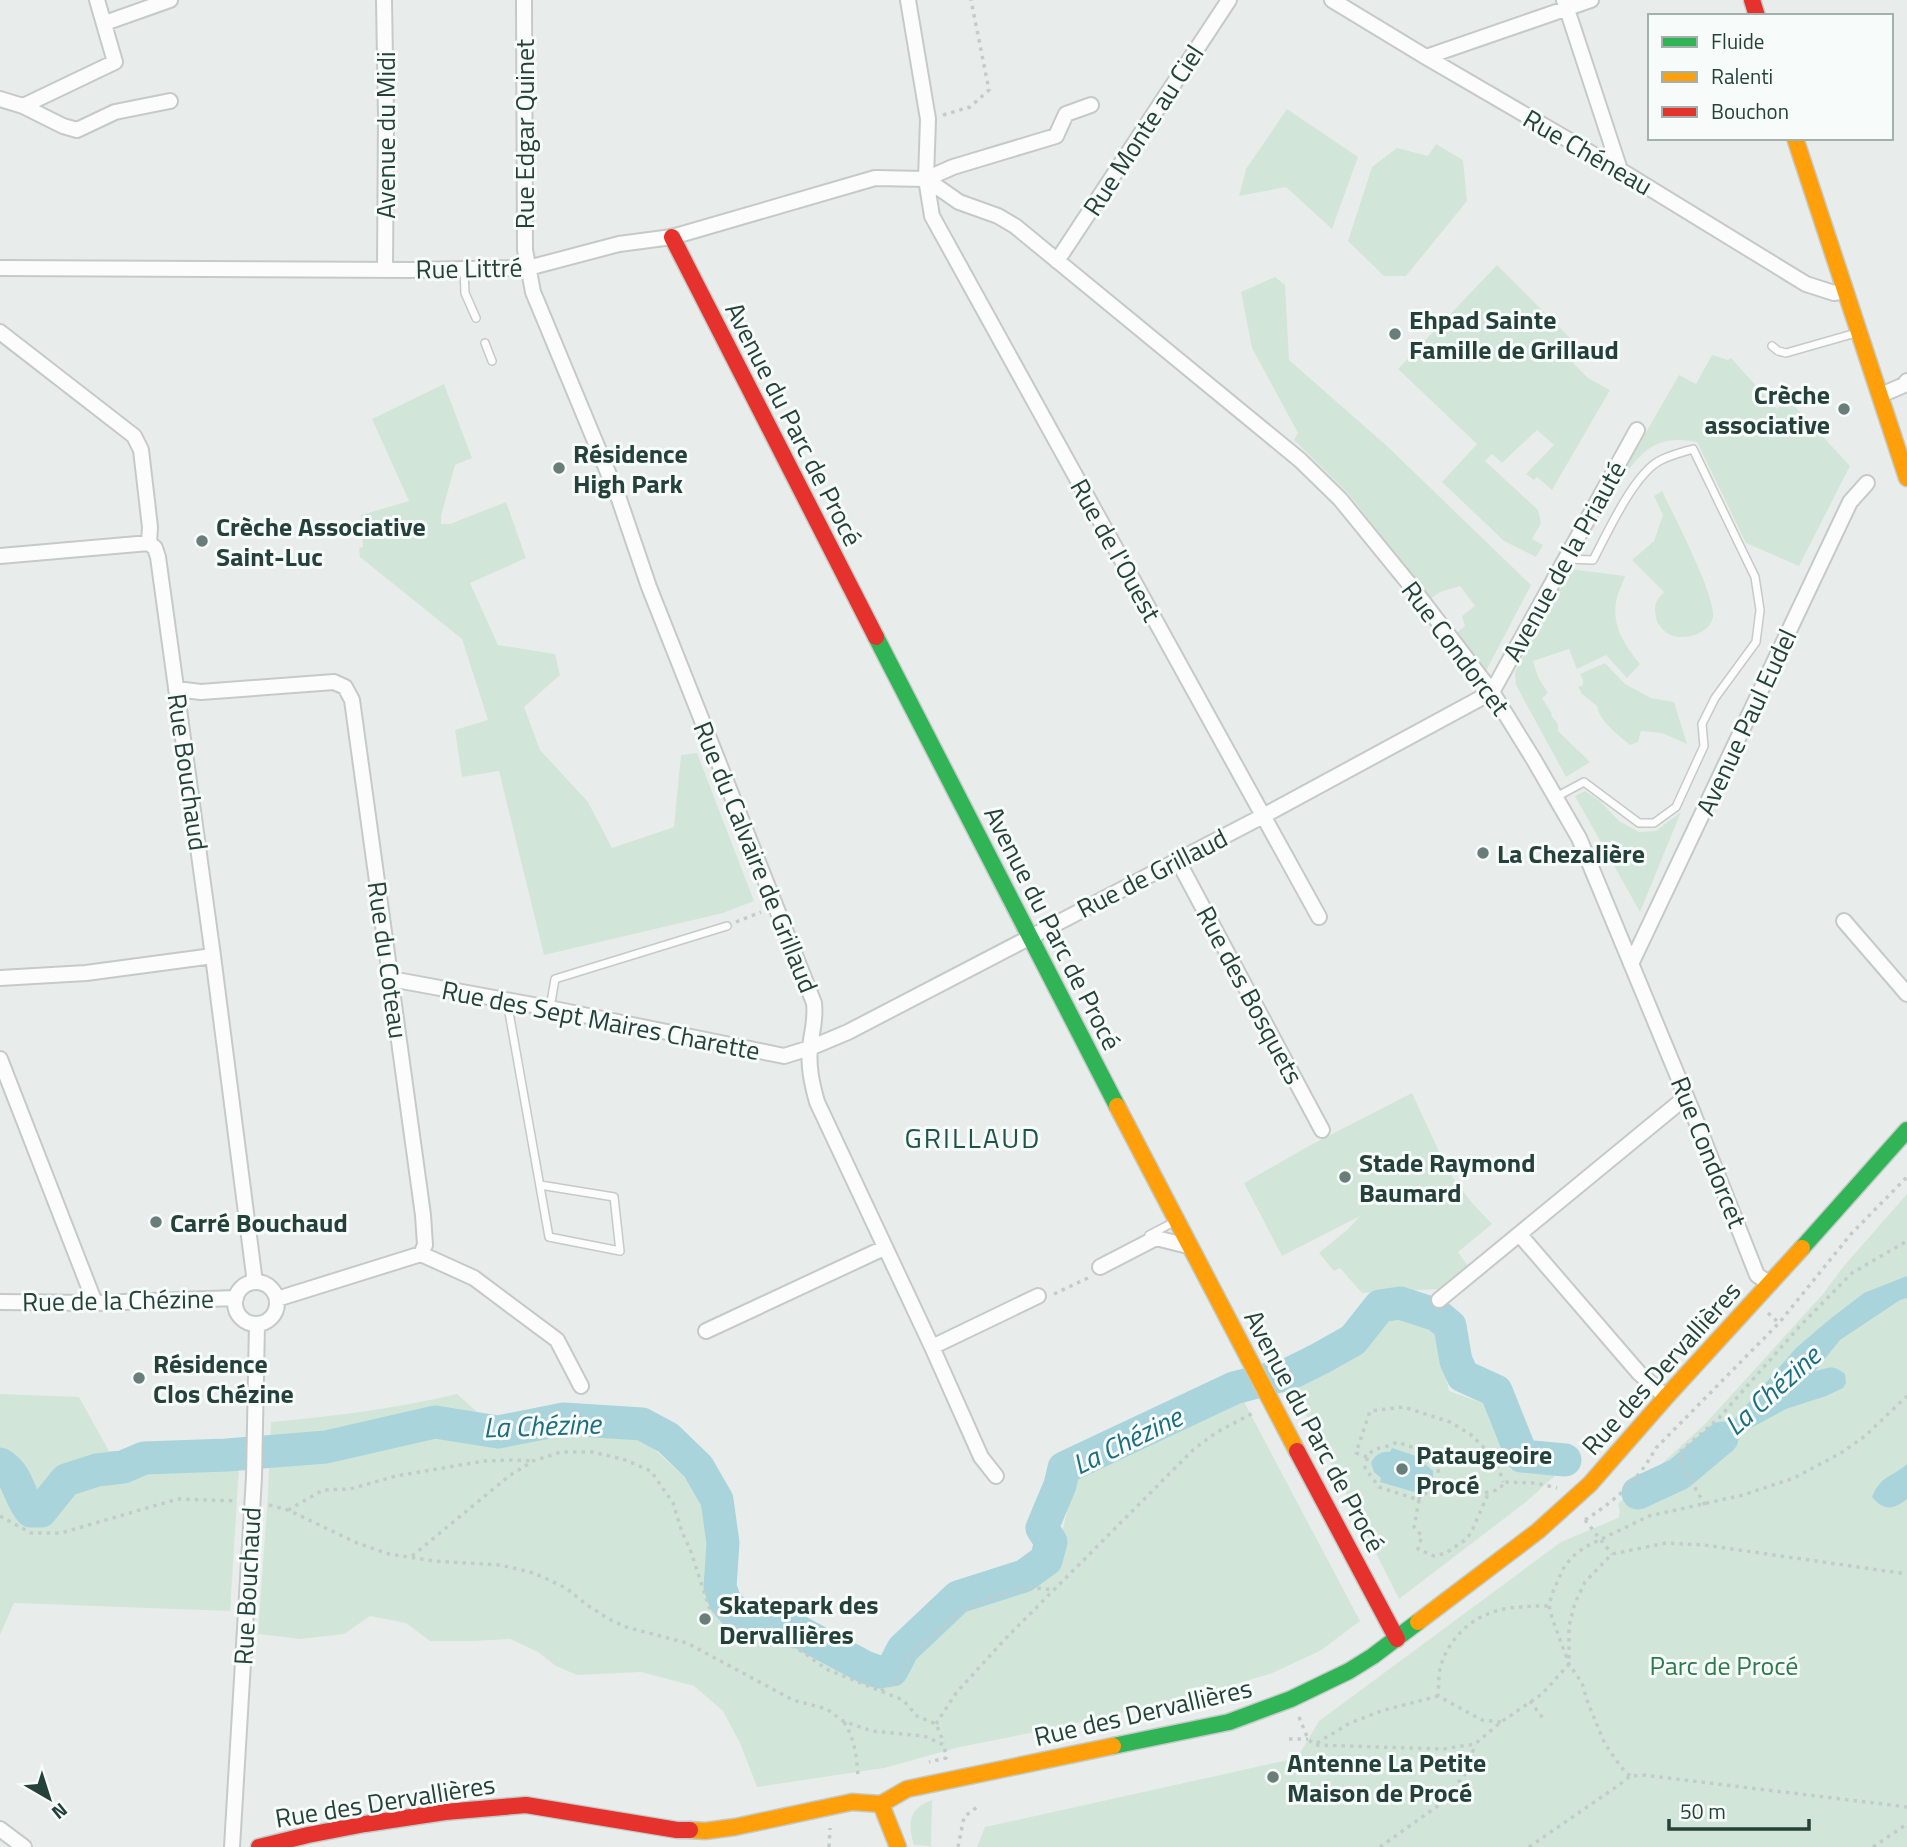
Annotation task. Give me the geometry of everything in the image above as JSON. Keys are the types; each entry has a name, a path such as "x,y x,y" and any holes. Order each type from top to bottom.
{"main road":[{"path":"1797,140 1907,478"},
{"name":"Avenue du Parc de Procé","path":"672,237 1175,1222 1259,1376 1396,1639"},
{"name":"Rue des Dervallières","path":"259,1847 329,1838 445,1812 526,1805 677,1830 705,1831 735,1827 852,1801 881,1804 907,1789 1229,1722 1291,1699 1349,1671 1396,1639 1538,1531 1590,1484 1907,1130"},
{"path":"881,1804 898,1847"}],"street":[{"path":"23,106 115,62 97,0"},
{"path":"105,23 170,0"},
{"name":"Avenue du Midi","path":"384,0 384,270"},
{"name":"Rue Edgar Quinet","path":"524,0 525,250 528,268"},
{"name":"Rue de l'Ouest","path":"908,0 928,119 926,179 932,216 1319,917"},
{"name":"Rue Monte au Ciel","path":"1057,261 1229,0"},
{"name":"Rue Chéneau","path":"1332,0 1620,170 1806,284 1834,293 1846,292"},
{"path":"1426,57 1566,4 1591,0"},
{"path":"1566,4 1620,170"},
{"path":"0,99 77,130 115,112 170,101"},
{"path":"926,179 953,167 1056,136 1066,114 1091,105"},
{"name":"Rue Littré","path":"0,268 528,268 619,244 672,237 876,178 926,179"},
{"name":"Rue Condorcet","path":"926,179 958,202 998,216 1015,226 1300,460 1340,499 1492,692 1579,838 1757,1275 1770,1284"},
{"name":"Rue du Calvaire de Grillaud","path":"528,268 533,292 619,499 649,587 814,1003 816,1019 810,1048 809,1074 817,1102 981,1457 996,1476"},
{"name":"Rue Bouchaud","path":"0,332 134,436 141,450 150,527 149,543 155,548 158,557 213,956 253,1282"},
{"path":"1881,395 1907,381"},
{"name":"Avenue de la Priauté","path":"1492,692 1637,430"},
{"name":"Avenue Paul Eudel","path":"1631,964 1850,502 1867,483"},
{"path":"0,556 149,543"},
{"name":"Rue du Coteau","path":"176,689 201,692 334,682 345,687 352,700 425,1233 425,1245 421,1254"},
{"name":"Rue de Grillaud","path":"810,1048 848,1032 1263,816 1492,692"},
{"name":"Rue des Bosquets","path":"1178,860 1322,1130"},
{"path":"1844,921 1907,994"},
{"path":"0,978 86,972 213,956"},
{"name":"Rue des Sept Maires Charette","path":"391,979 784,1056 810,1048"},
{"path":"0,1059 95,1303"},
{"path":"1439,1300 1686,1097"},
{"path":"1520,1235 1639,1373 1666,1397"},
{"path":"1096,1265 1156,1238 1188,1246"},
{"path":"706,1331 884,1248"},
{"path":"278,1299 421,1254 474,1278 557,1340 581,1386"},
{"path":"253,1282 268,1285 278,1299 277,1309 271,1318 257,1324 249,1323 239,1316 235,1306 241,1287 253,1282"},
{"path":"932,1348 1038,1296"},
{"name":"Rue de la Chézine","path":"0,1302 95,1303 236,1298"},
{"name":"Rue Bouchaud","path":"232,1847 254,1477 257,1324"},
{"path":"0,1829 24,1847"}],"lane":[{"path":"464,269 465,293 475,318"},
{"path":"1772,346 1786,353 1860,331"},
{"path":"485,343 492,361"},
{"path":"1556,797 1584,782 1639,823 1654,823 1676,807 1704,746 1702,724 1715,698 1756,642 1760,610 1755,577 1693,449 1659,460 1642,476 1593,560 1565,558"},
{"path":"549,1008 555,979 727,926"},
{"path":"507,1001 549,1237 620,1251 614,1197 540,1185"},
{"path":"1096,1265 1175,1222"}],"path":[{"path":"940,116 971,107 989,90 971,0"},
{"path":"727,926 777,906"},
{"path":"1612,1554 1585,1520 1613,1501 1632,1483 1646,1468 1656,1448 1779,1323 1851,1234 1907,1177"},
{"path":"1705,1505 1682,1465 1680,1452 1719,1418 1827,1297 1852,1273 1907,1241"},
{"path":"1038,1296 1055,1294 1092,1275 1096,1265"},
{"path":"1630,1776 1605,1744 1582,1683 1569,1664 1556,1631 1549,1606 1563,1569 1572,1557 1585,1547 1649,1516 1743,1495 1782,1483 1821,1465 1865,1436 1907,1396"},
{"path":"936,1724 957,1693 1014,1630 1195,1448 1270,1398"},
{"path":"1367,1457 1356,1452 1370,1411 1404,1407 1450,1422 1470,1434 1496,1459 1503,1482 1501,1488 1488,1494 1440,1482"},
{"path":"1419,1500 1379,1487 1365,1468 1371,1451 1397,1442 1432,1454 1430,1460 1438,1469 1440,1482"},
{"path":"410,1557 509,1476 533,1461 561,1452 592,1452 623,1459 651,1471 673,1503 709,1607 730,1625 779,1639 827,1669 903,1700 916,1716 936,1724 946,1758 929,1762"},
{"path":"288,1510 323,1490 350,1489 396,1476 484,1461 533,1461"},
{"path":"1440,1482 1432,1491 1420,1496 1414,1527 1422,1536 1418,1549 1434,1556 1446,1553 1465,1540 1488,1494"},
{"path":"1503,1482 1552,1486 1559,1489 1569,1502"},
{"path":"0,1516 31,1533 61,1533 178,1499 252,1501 288,1510 357,1543 389,1554 434,1561 500,1565 534,1573 566,1588 609,1619 626,1627 687,1643 793,1700 827,1709 843,1721 872,1731 925,1736 944,1745"},
{"path":"1291,1699 1308,1739 1315,1745 1443,1749 1475,1744 1542,1694 1569,1664 1569,1626 1575,1603 1585,1582 1612,1554 1666,1543 1704,1545 1907,1574"},
{"path":"881,1691 897,1680 909,1657 961,1611 997,1595 1029,1587 1053,1590"},
{"path":"1438,1696 1443,1658 1455,1637 1475,1619 1496,1609 1549,1606"},
{"path":"1315,1745 1360,1719 1438,1696 1482,1720 1501,1723"},
{"path":"1530,1701 1545,1721"},
{"path":"843,1721 852,1734 858,1778"},
{"path":"1289,1739 1308,1739"},
{"path":"1380,1847 1439,1805 1467,1772 1475,1744"},
{"path":"1529,1847 1630,1776 1643,1775 1907,1807"},
{"path":"958,1847 964,1817 977,1807"},
{"path":"1874,1847 1907,1824"},
{"path":"829,1847 830,1828"}],"green space":[{"path":"1287,109 1358,157 1332,229 1286,187 1239,196 1246,169"},
{"path":"1436,144 1463,160 1467,201 1406,276 1384,276 1348,241 1372,167 1397,148 1428,156"},
{"path":"1497,265 1584,352 1573,363 1588,378 1610,390 1552,490 1537,477 1534,480 1526,474 1554,445 1537,430 1502,463 1492,454 1485,461 1538,510 1541,523 1532,539 1543,545 1536,557 1504,541 1442,482 1477,444 1398,369"},
{"path":"1275,277 1285,285 1289,360 1387,446 1531,585 1486,671 1456,633 1465,626 1462,616 1475,606 1460,586 1440,592 1430,599 1348,493 1294,440 1298,433 1252,348 1241,292"},
{"path":"1712,355 1728,360 1731,358 1777,409 1788,399 1850,466 1799,566 1746,543 1697,442 1667,441 1656,445 1637,459 1611,493 1679,375 1696,384"},
{"path":"444,384 472,458 455,465 441,524 450,524 506,502 526,558 470,583 498,645 555,654 560,675 524,707 540,750 588,802 612,848 674,827 681,755 697,753 754,901 723,913 544,955 499,771 462,777 455,730 488,720 462,639 360,557 359,548 363,547 361,515 409,501 372,419"},
{"path":"1662,491 1693,555 1712,606 1711,623 1703,631 1691,636 1673,636 1660,626 1655,606 1664,592 1632,560 1654,541 1663,515 1654,496"},
{"path":"1570,569 1625,576 1617,600 1616,620 1625,644 1640,664 1627,678 1606,655 1577,669 1569,649 1533,661 1538,677 1548,693 1542,698 1558,724 1558,731 1590,762 1566,777 1516,685 1515,672"},
{"path":"1605,663 1625,684 1651,698 1674,702 1687,744 1662,733 1641,731 1638,742 1630,745 1610,728 1597,706 1582,694 1578,687 1583,685 1580,674"},
{"path":"1585,791 1600,801 1619,821 1639,832 1656,831 1681,812 1640,912 1575,796"},
{"path":"1412,1093 1448,1171 1492,1224 1458,1252 1468,1266 1439,1289 1362,1293 1340,1268 1334,1271 1319,1253 1360,1216 1282,1256 1244,1183"},
{"name":"Parc de Procé","path":"1907,1194 1907,1847 977,1847 985,1827 1297,1758 1319,1721 1561,1542 1618,1518 1618,1504 1706,1423 1823,1294"},
{"path":"1387,1314 1435,1327 1449,1391 1488,1405 1511,1470 1558,1473 1526,1502 1399,1599 1294,1390 1354,1352"},
{"path":"0,1394 79,1397 109,1451 240,1451 230,1611 14,1603 0,1635"},
{"path":"457,1394 494,1427 524,1432 560,1427 629,1426 706,1497 712,1575 720,1606 740,1620 792,1635 871,1678 891,1683 907,1652 959,1607 1006,1586 1046,1573 1058,1549 1076,1475 1242,1398 1360,1621 1320,1651 1270,1674 1186,1698 960,1747 884,1768 757,1787 740,1743 723,1711 694,1686 641,1672 577,1675 510,1639 430,1641 406,1623 370,1616 344,1634 300,1639 258,1634 271,1422 364,1411"},
{"path":"932,1800 931,1846 914,1845 911,1823 914,1812"}],"water":[{"path":"1907,1276 1907,1298 1840,1340 1815,1371 1830,1368 1845,1374 1846,1383 1843,1388 1786,1409 1738,1435 1694,1477 1688,1467 1796,1348 1864,1293"},
{"name":"Pataugeoire Procé","path":"1392,1448 1425,1459 1424,1463 1433,1471 1431,1484 1416,1488 1414,1492 1380,1482 1381,1478 1374,1472 1371,1463 1379,1454 1390,1452"},
{"path":"1907,1464 1907,1499 1893,1507 1881,1505 1872,1497 1875,1490"}],"waterway":[{"name":"La Chézine","path":"0,1464 15,1480 31,1511 41,1511 66,1480 97,1470 123,1467 144,1458 326,1447 435,1422 498,1432 564,1419 642,1424 668,1438 698,1467 717,1500 723,1543 720,1587 725,1601 736,1614 794,1629 879,1672 892,1670 903,1649 958,1597 1024,1576 1046,1560 1051,1542 1042,1528 1064,1468 1234,1388 1291,1373 1321,1358 1353,1340 1380,1306 1400,1303 1437,1315 1450,1326 1456,1361 1463,1376 1496,1391 1522,1456 1565,1460"},
{"name":"La Chézine","path":"1638,1493 1679,1474 1722,1438"}],"traffic: fast":[{"path":"876,637 1117,1106"},
{"path":"1802,1248 1907,1130"},
{"path":"1113,1746 1229,1722 1291,1699 1349,1671 1418,1622"}],"traffic: slow":[{"path":"1796,140 1907,478"},
{"path":"1117,1106 1297,1451"},
{"path":"1418,1622 1538,1531 1590,1484 1802,1248"},
{"path":"690,1830 735,1827 852,1802 881,1804 907,1789 1113,1746"},
{"path":"881,1804 898,1847"}],"traffic: jam":[{"path":"1752,0 1756,14"},
{"path":"672,237 876,637"},
{"path":"1297,1451 1397,1639"},
{"path":"259,1847 365,1824 445,1812 526,1805 690,1830"}],"place":[{"name":"Ehpad Sainte Famille de Grillaud","path":"1395,334"},
{"name":"Crèche associative","path":"1844,409"},
{"name":"Résidence High Park","path":"559,468"},
{"name":"Crèche Associative Saint-Luc","path":"202,541"},
{"name":"La Chezalière","path":"1483,853"},
{"name":"Stade Raymond Baumard","path":"1345,1177"},
{"name":"Carré Bouchaud","path":"156,1222"},
{"name":"Résidence Clos Chézine","path":"139,1378"},
{"name":"Pataugeoire Procé","path":"1402,1469"},
{"name":"Skatepark des Dervallières","path":"705,1619"},
{"name":"Antenne La Petite Maison de Procé","path":"1273,1777"}],"district":[{"name":"GRILLAUD","path":"973,1137"}]}
